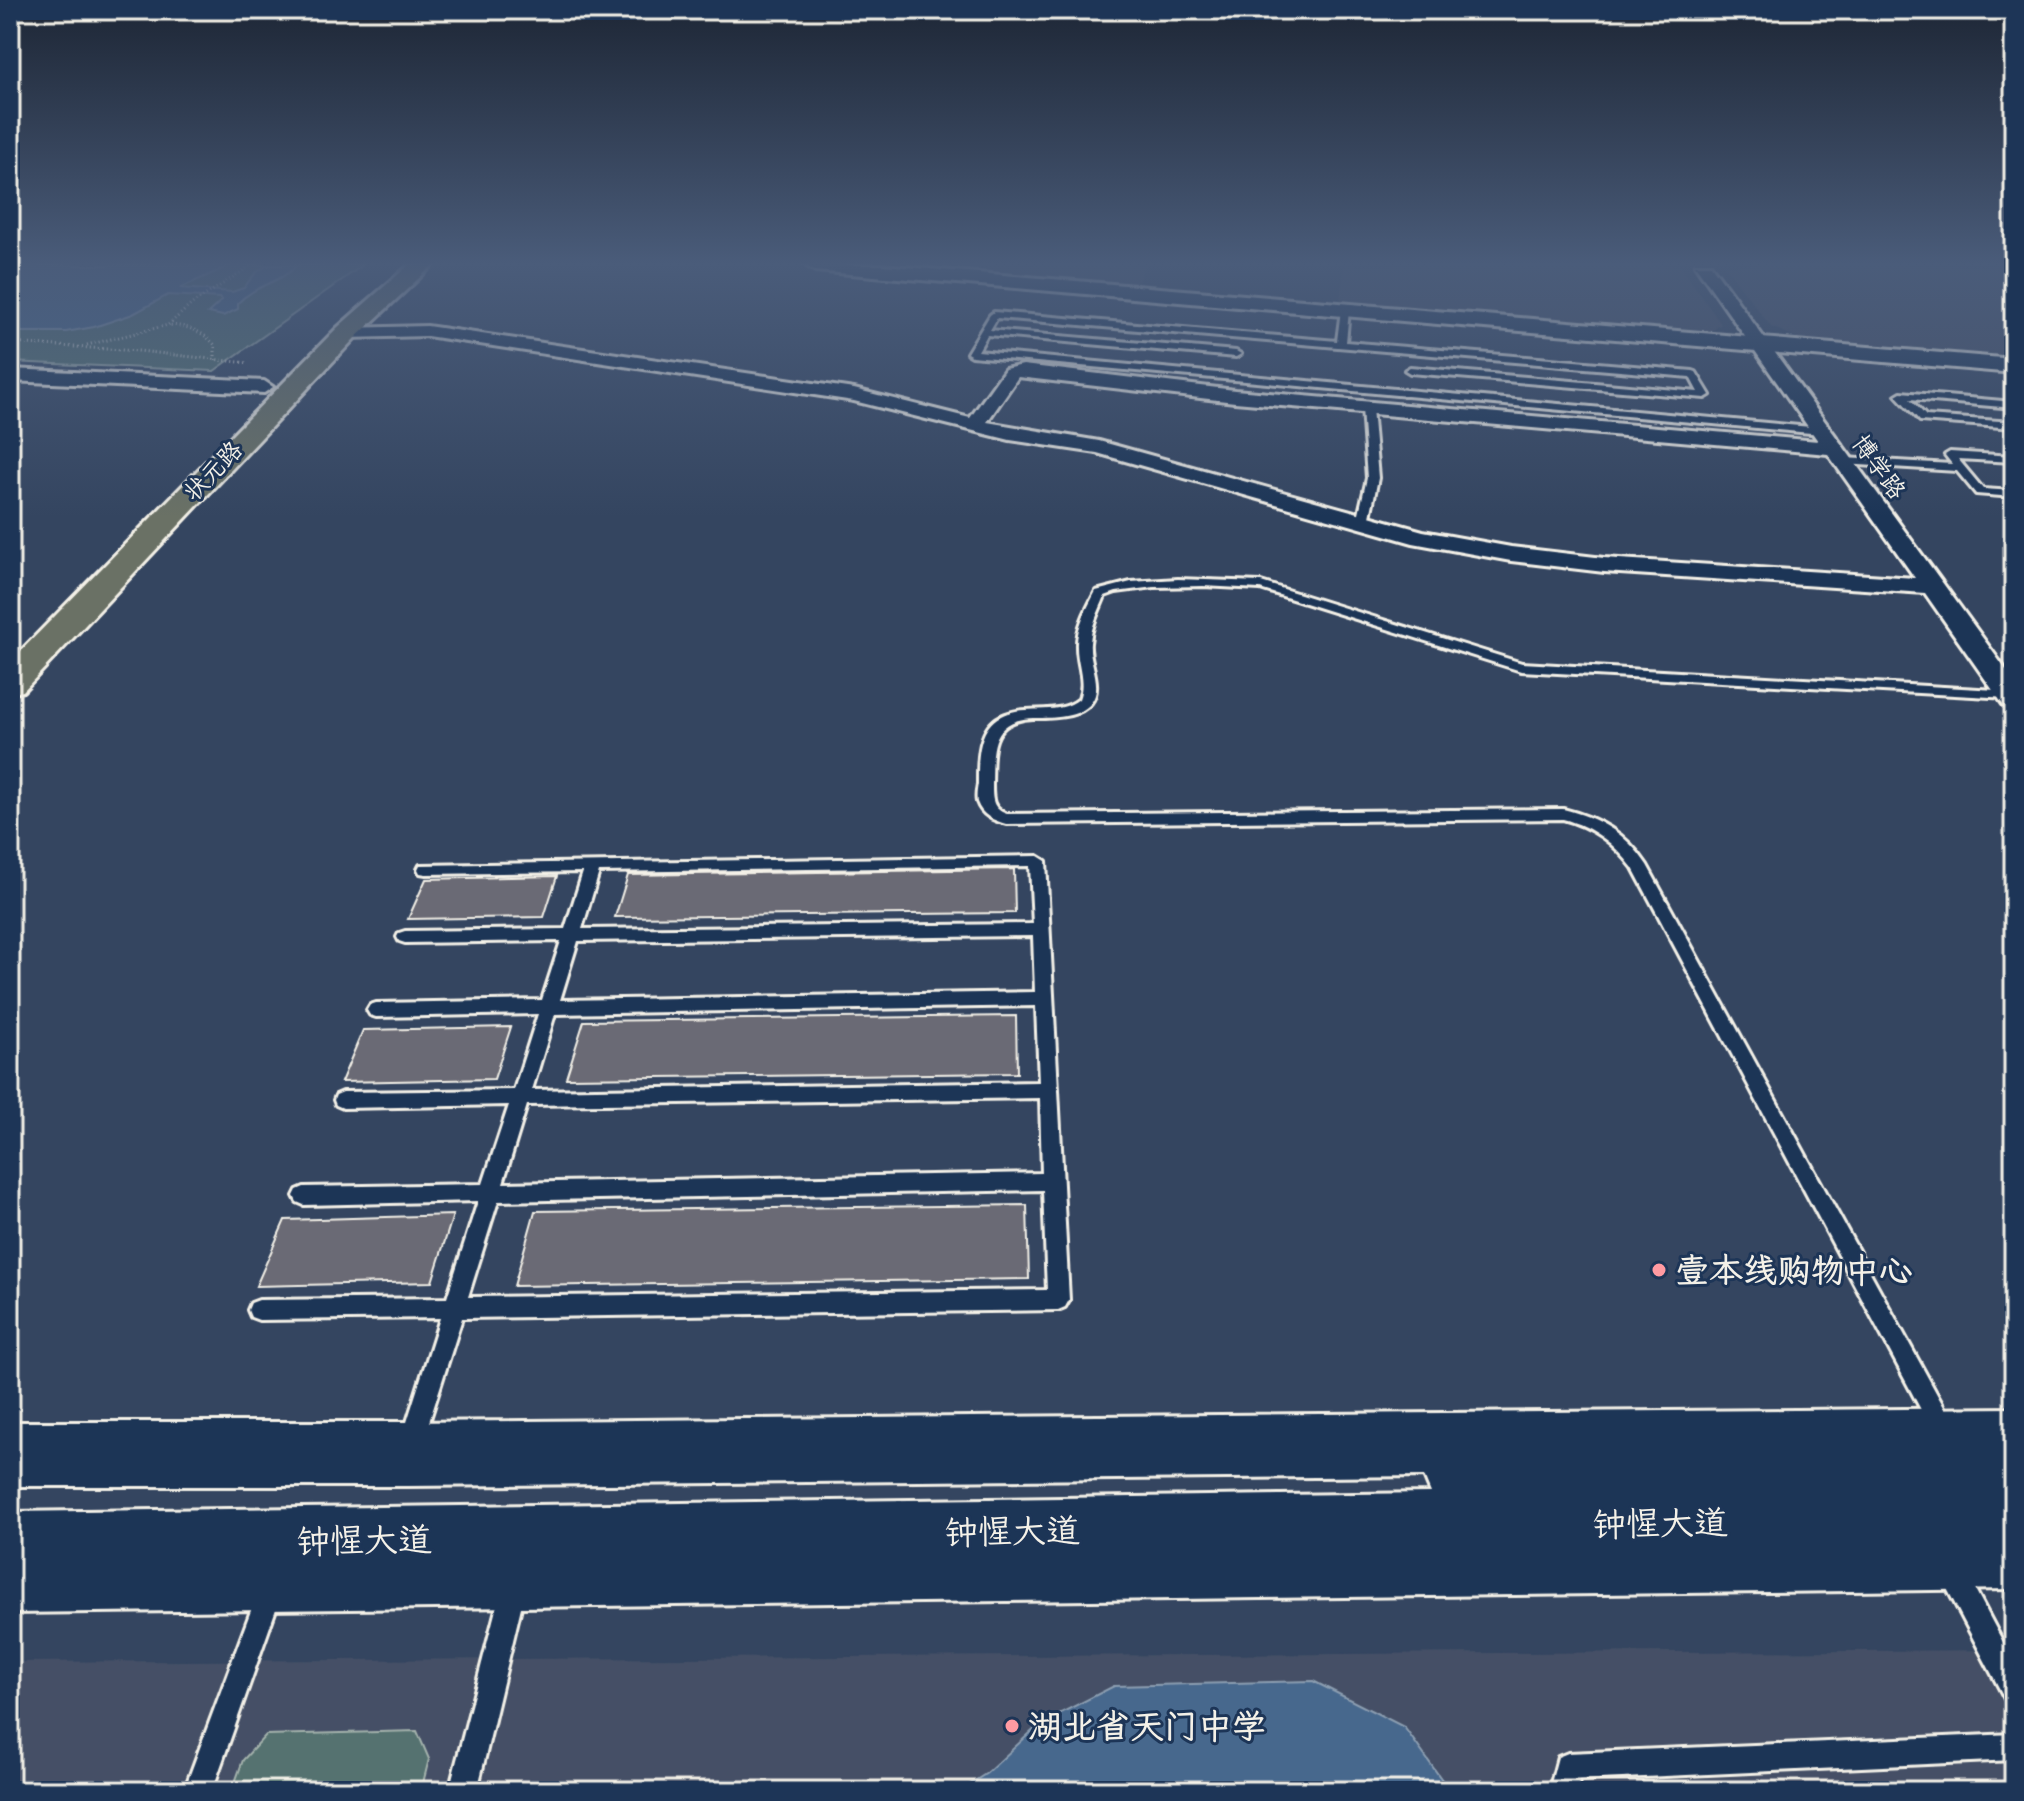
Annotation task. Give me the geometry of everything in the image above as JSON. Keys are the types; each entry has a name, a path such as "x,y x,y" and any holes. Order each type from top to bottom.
{"main road":[{"name":"状元路","path":"10,646 303,349"},
{"name":"状元路","path":"10,683 331,349"},
{"path":"10,1454 404,1467 2014,1439"},
{"name":"钟惺大道","path":"10,1483 404,1467 2014,1470"},
{"path":"1934,1538 2014,1518"},
{"path":"10,1579 282,1559 1934,1538 2014,1555"},
{"name":"钟惺大道","path":"10,1545 282,1559"}],"street":[{"path":"554,349 854,395 1010,434 1099,447 1421,538 1511,554 1932,586"},
{"name":"博学路","path":"1763,349 1932,586 2001,666 2012,697"},
{"path":"1809,349 2014,366"},
{"path":"976,424 1012,373 1017,371 1367,408 1833,447"},
{"path":"10,375 264,387"}],"lane":[{"path":"974,349 972,353 1557,407 1961,468"},
{"path":"1098,365 1105,349"},
{"path":"1178,349 1236,354"},
{"path":"1230,377 1237,349"},
{"path":"1400,349 1693,374 1705,395 1410,370"},
{"path":"1410,393 1411,350"},
{"path":"1547,362 1557,407"},
{"path":"2014,405 1901,395 1923,419 2014,425"},
{"path":"1363,522 1374,490 1375,471 1367,408"},
{"path":"2014,459 1950,455 1980,492 2014,494"},
{"path":"1949,1440 1639,865 1623,843 1607,829 1563,814 1006,819 987,809 984,801 989,740 997,724 1015,716 1061,712 1084,703 1089,695 1083,649 1086,628 1100,594 1121,586 1228,583 1261,586 1521,667 2012,697"},
{"path":"259,1310 1058,1300 1038,861 426,869"},
{"path":"404,1467 593,867"},
{"path":"405,937 1041,930"},
{"path":"376,1010 1044,999"},
{"path":"343,1100 1048,1090"},
{"path":"304,1196 1052,1181"},
{"path":"1934,1538 2014,1690"},
{"path":"463,1791 521,1557"},
{"path":"198,1791 282,1559"},
{"path":"1563,1791 1568,1767 2014,1747"}],"path":[{"path":"111,349 285,366"},
{"path":"215,349 215,360"}],"shaded area":[{"path":"1931,349 2014,349 2014,356"},
{"name":"湖北省天门中学","path":"2014,1650 2014,1791 10,1791 10,1662"}],"green space":[{"path":"10,349 245,349 214,371 10,362"},
{"path":"417,1731 429,1759 421,1791 232,1791 243,1760 266,1735"}],"water":[{"path":"1313,1681 1404,1727 1450,1791 959,1791 987,1773 1041,1723 1114,1686"}],"building":[{"path":"1014,869 1015,913 615,917 628,875"},
{"path":"557,876 544,917 408,919 426,879"},
{"path":"1016,1016 1017,1073 566,1078 584,1021"},
{"path":"511,1027 494,1079 341,1082 363,1030"},
{"path":"1027,1205 1029,1279 514,1286 535,1211"},
{"path":"453,1215 432,1282 256,1286 285,1220"}],"place":[{"name":"壹本线购物中心","path":"1659,1270"},
{"name":"湖北省天门中学","path":"1012,1726"}]}
